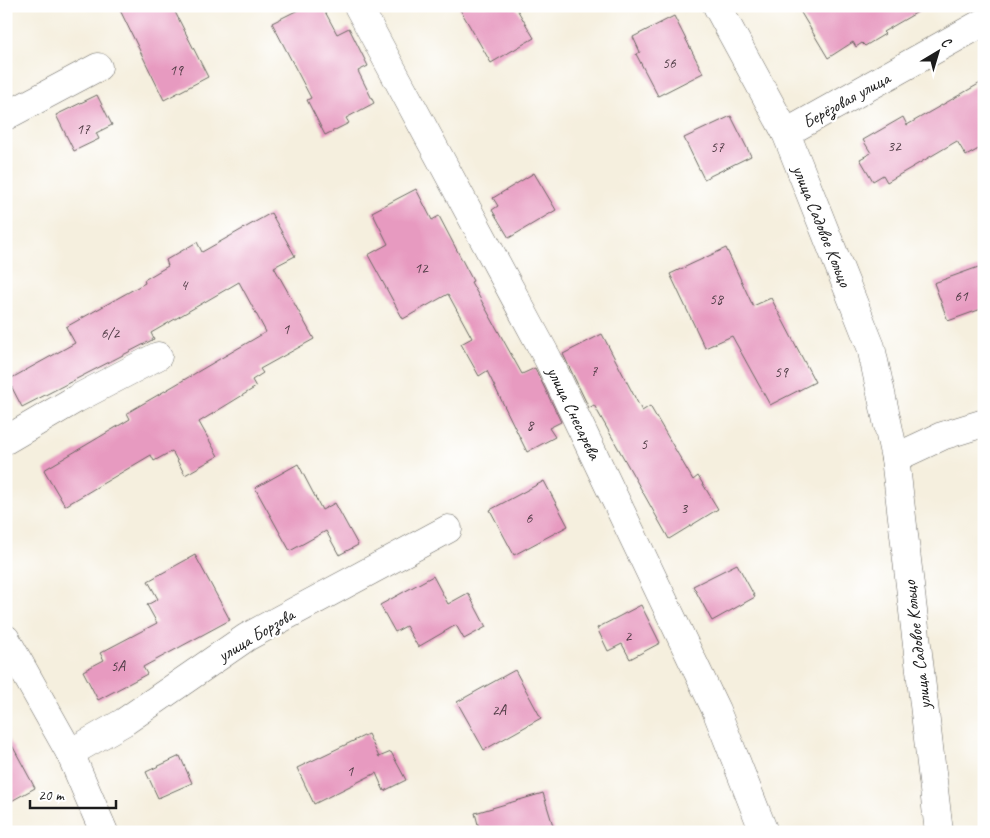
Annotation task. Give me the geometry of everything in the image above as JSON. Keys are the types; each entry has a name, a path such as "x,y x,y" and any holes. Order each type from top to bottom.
{"street":[{"name":"улица Снесарева","path":"358,6 548,359 716,710 764,832"},
{"name":"улица Садовое Кольцо","path":"717,6 786,133 871,347 895,458 939,832"},
{"name":"Берёзовая улица","path":"786,133 984,22"},
{"path":"6,116 98,67"},
{"path":"6,440 76,399 158,356"},
{"path":"895,458 942,436 984,424"},
{"name":"улица Борзова","path":"70,753 124,722 247,637 448,529"},
{"path":"6,639 70,753 104,832"}],"building":[{"path":"118,6 172,6 208,77 164,100"},
{"path":"306,6 322,6 337,34 349,28 368,66 358,71 374,103 346,118 349,123 325,135 307,100 311,98 272,23"},
{"path":"458,6 515,6 534,38 491,63"},
{"path":"797,6 928,6 883,32 885,34 865,46 862,43 856,47 853,42 828,58"},
{"path":"674,16 703,73 658,96 636,54 640,52 633,37"},
{"path":"984,81 984,146 966,156 957,141 887,182 883,175 873,181 860,159 871,153 863,140 903,117 907,125"},
{"path":"97,95 112,125 96,133 99,139 74,151 56,115"},
{"path":"731,116 751,156 704,179 684,138"},
{"path":"534,173 556,210 509,238 492,210 498,206 493,198"},
{"path":"416,189 432,220 439,216 473,281 471,282 522,374 535,368 561,422 549,428 555,437 527,452 487,371 479,376 461,344 472,338 448,294 403,319 368,255 388,244 372,212"},
{"path":"271,213 295,256 274,267 314,339 260,369 263,373 252,380 256,387 199,422 218,456 185,475 172,451 154,461 151,455 65,506 44,470 130,419 127,413 266,332 239,282 151,333 154,339 22,407 8,380 75,343 66,327 145,283 144,280 168,266 166,260 197,242 202,252"},
{"path":"726,248 753,306 771,298 815,382 770,405 732,336 705,348 670,274"},
{"path":"984,265 984,308 948,321 934,283"},
{"path":"602,334 642,411 650,406 693,480 698,476 718,509 669,539 594,405 589,408 563,354"},
{"path":"298,464 322,510 335,503 358,545 339,555 326,531 290,551 255,488"},
{"path":"544,481 568,526 514,555 490,510"},
{"path":"195,555 230,620 143,667 147,674 98,700 83,671 104,660 100,653 157,623 147,605 158,599 148,581"},
{"path":"737,564 755,597 712,621 693,586"},
{"path":"433,576 448,604 468,593 486,627 464,639 456,625 418,647 406,626 395,632 380,605"},
{"path":"641,605 660,643 630,659 622,644 608,651 597,628"},
{"path":"515,670 541,718 484,750 457,702"},
{"path":"6,734 35,788 6,804"},
{"path":"368,734 379,757 391,752 406,780 384,791 376,773 314,804 297,768"},
{"path":"180,756 192,783 158,798 146,772"},
{"path":"543,793 555,832 480,832 475,813"}]}
